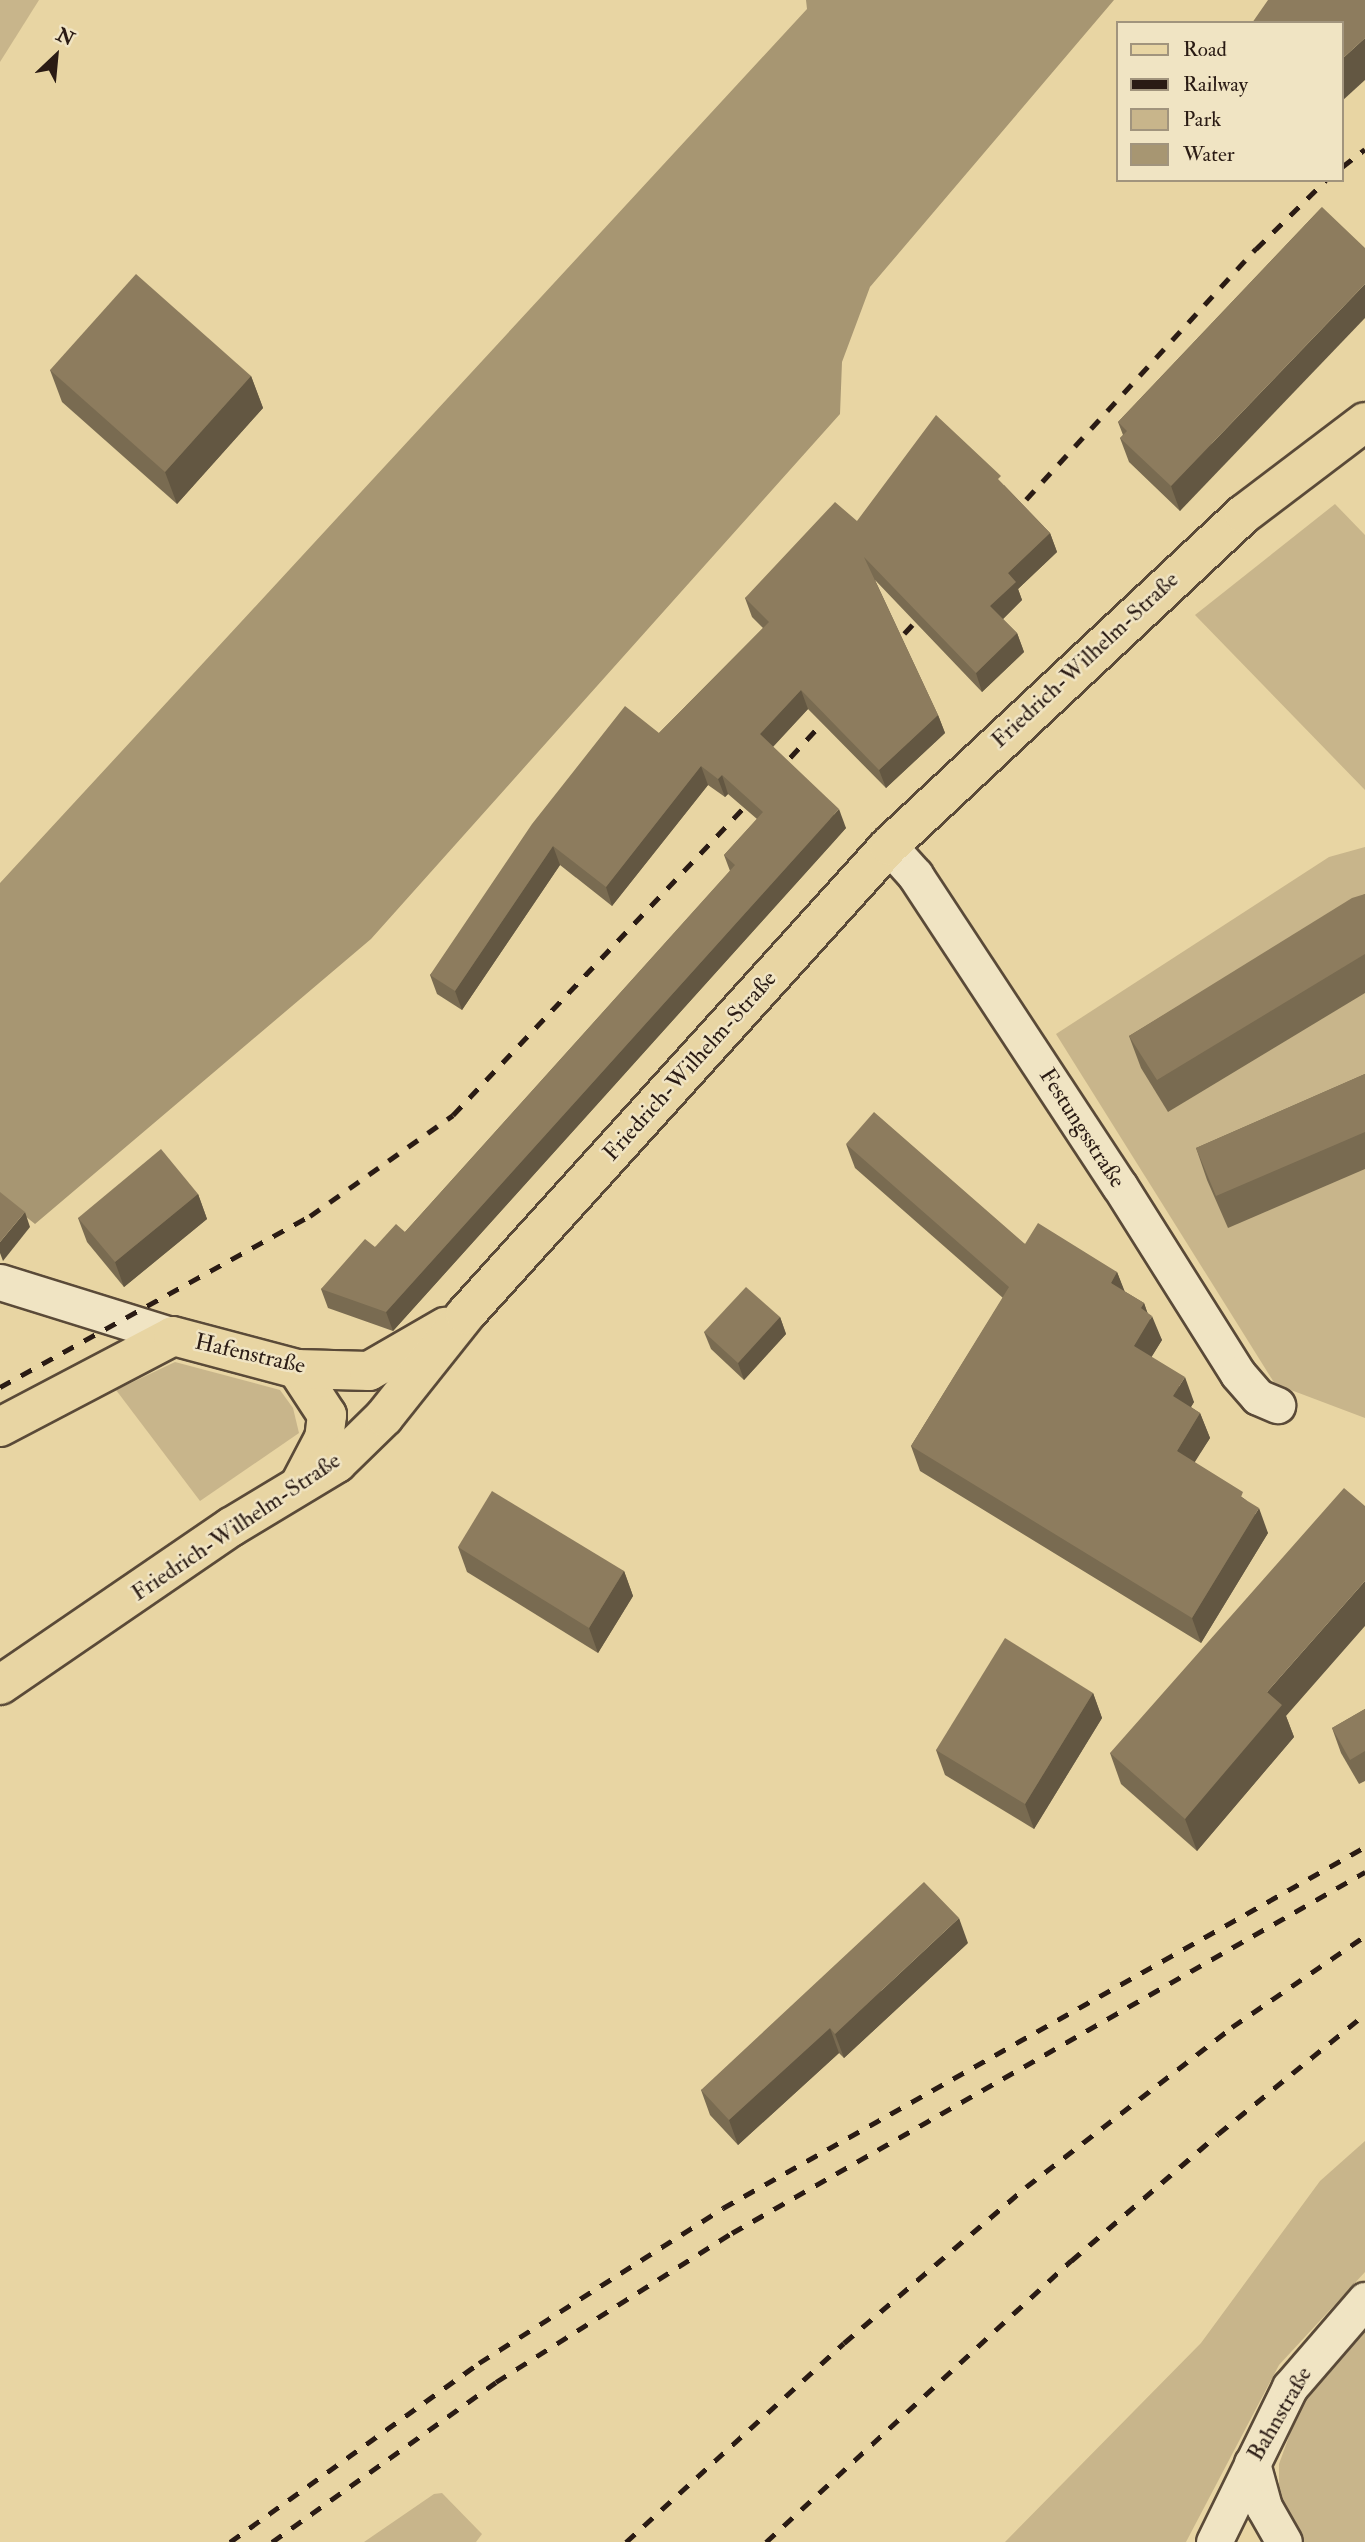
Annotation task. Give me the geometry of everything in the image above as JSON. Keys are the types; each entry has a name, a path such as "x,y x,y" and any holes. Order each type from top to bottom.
{"main road":[{"name":"Friedrich-Wilhelm-Straße","path":"0,1685 300,1482 337,1463 384,1417 465,1315 889,846 1244,514 1365,422"},
{"name":"Hafenstraße","path":"0,1427 173,1336 297,1369 369,1371 465,1315"},
{"path":"297,1369 327,1415 324,1438 300,1482"}],"street":[{"name":"Festungsstraße","path":"889,846 915,876 1074,1116 1238,1374 1258,1397 1277,1405"},
{"path":"0,1282 173,1336"},
{"name":"Bahnstraße","path":"1214,2542 1290,2387 1365,2300"},
{"path":"1252,2463 1265,2507 1284,2542"}],"green space":[{"path":"0,0 39,0 0,62"},
{"path":"1335,504 1365,535 1365,790 1195,615"},
{"path":"1365,847 1365,1418 1275,1384 1056,1034 1329,857"},
{"path":"175,1362 280,1390 293,1408 299,1433 200,1501 116,1390"},
{"path":"1365,2141 1365,2272 1279,2365 1186,2542 1005,2542 1201,2343 1320,2181"},
{"path":"1365,2330 1365,2542 1302,2542 1279,2498 1279,2464 1296,2417 1321,2375"},
{"path":"442,2493 482,2534 476,2542 364,2542 434,2494"}],"water":[{"path":"806,0 1114,0 870,287 842,362 840,414 371,939 35,1224 0,1196 0,883 807,9"}],"building":[{"path":"1268,0 1365,0 1365,38 1344,57 1344,21 1253,21"},
{"path":"1322,207 1365,248 1365,284 1171,486 1120,438 1127,431 1118,422"},
{"path":"136,274 251,376 165,472 50,370"},
{"path":"936,415 1001,476 998,479 1050,533 1008,573 1016,582 990,606 1017,633 976,673 864,557 938,715 879,770 801,690 760,734 839,809 386,1312 321,1289 365,1239 375,1247 396,1224 405,1232 735,865 724,855 763,812 722,775 718,779 701,766 606,887 553,846 455,991 430,975 532,824 625,706 659,733 769,622 745,598 835,502 857,521"},
{"path":"1365,894 1365,954 1157,1080 1129,1036 1352,898"},
{"path":"1365,1074 1365,1132 1216,1196 1196,1148"},
{"path":"874,1112 1025,1244 1038,1223 1117,1272 1111,1283 1144,1303 1141,1308 1152,1316 1134,1346 1185,1377 1173,1396 1200,1413 1177,1451 1243,1492 1241,1497 1259,1508 1192,1618 911,1446 1009,1287 846,1144"},
{"path":"161,1149 198,1194 115,1262 78,1218"},
{"path":"0,1192 25,1212 0,1242"},
{"path":"746,1287 780,1317 738,1363 704,1332"},
{"path":"1344,1488 1365,1506 1365,1581 1267,1692 1282,1705 1185,1819 1110,1753"},
{"path":"492,1491 624,1571 589,1628 458,1547"},
{"path":"1005,1638 1093,1693 1025,1804 936,1750"},
{"path":"1365,1709 1365,1751 1350,1760 1332,1728"},
{"path":"924,1882 959,1918 835,2034 830,2028 729,2120 701,2090"}],"railway":[{"path":"1344,165 1365,149"},
{"path":"1010,517 1256,249 1324,182"},
{"path":"888,651 928,608"},
{"path":"774,775 836,708"},
{"path":"0,1387 310,1216 453,1115 757,793"},
{"path":"230,2542 479,2363 723,2208 1365,1847"},
{"path":"272,2542 496,2382 732,2233 1365,1872"},
{"path":"626,2542 844,2343 1026,2187 1232,2027 1365,1936"},
{"path":"766,2542 1071,2261 1218,2134 1365,2014"}]}
